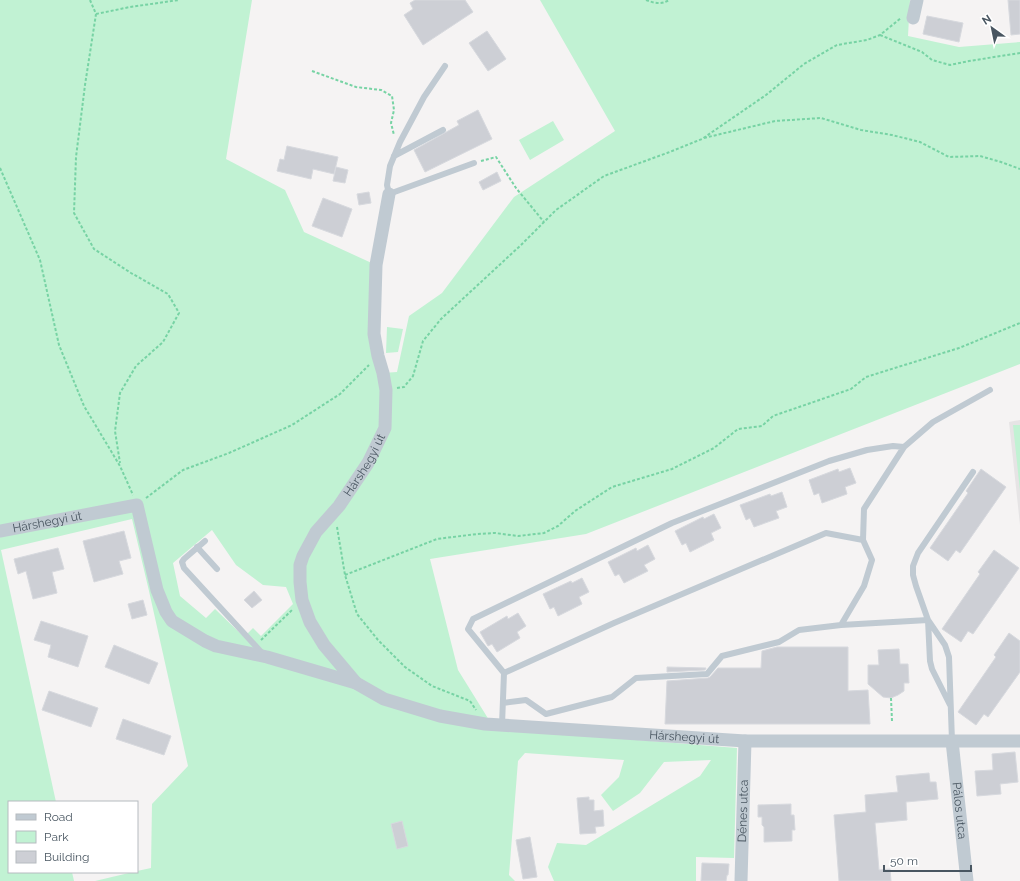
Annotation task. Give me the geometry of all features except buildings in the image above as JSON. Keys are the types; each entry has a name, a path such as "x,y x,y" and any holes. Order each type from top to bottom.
{"street":[{"path":"908,18 917,0"},
{"name":"Hárshegyi út","path":"356,683 324,645 310,622 302,600 300,565 303,556 316,532 339,506 368,463 385,428 386,390 374,334 376,265 389,194"},
{"name":"Hárshegyi út","path":"0,531 137,505 157,590 166,612 172,621 216,646 267,658 356,683 384,699 440,716 486,724 745,741 1020,741"},
{"name":"Dénes utca","path":"741,881 745,741"},
{"name":"Pálos utca","path":"952,741 967,881"}],"lane":[{"path":"445,66 424,97 400,142 390,166 387,186 389,194 474,163"},
{"path":"394,156 443,130"},
{"path":"841,625 864,586 872,560 862,540 864,509 904,447 933,422 990,390"},
{"path":"502,725 504,673 468,629 473,620 672,523 829,461 867,450 893,446 904,447"},
{"path":"952,741 949,657 945,645 928,620 916,586 913,575 913,566 918,553 973,472"},
{"path":"504,673 614,622 826,533 862,540"},
{"path":"205,541 184,559 182,562 184,568 267,658"},
{"path":"197,547 217,569"},
{"path":"503,703 526,700 546,714 612,697 636,678 707,674 722,656 779,642 799,630 841,625 928,620"},
{"path":"928,620 930,661 951,708"}],"path":[{"path":"90,0 96,14 76,157 74,213 94,248 131,273 168,294 179,313 163,342 136,366 120,393 115,431 120,466"},
{"path":"96,14 179,0"},
{"path":"646,0 657,4 667,2 669,0"},
{"path":"702,139 766,95 804,64 837,46 867,40 880,35 908,18"},
{"path":"880,35 922,52 932,60 950,65 1020,53"},
{"path":"312,71 356,87 382,90 392,96 394,110 391,123 394,136 400,142"},
{"path":"386,390 404,387 413,376 424,341 441,319 521,245 556,210 604,176 702,139 775,121 821,118 861,130 892,135 920,142 949,157 980,156 1020,169"},
{"path":"474,163 496,157 516,188 544,222"},
{"path":"0,168 40,260 59,345 84,406 120,466 137,505 183,470 229,453 292,425 340,394 378,356"},
{"path":"345,575 437,539 495,533 518,536 544,533 558,526 576,511 612,487 672,469 714,448 738,429 762,426 773,416 851,389 866,377 959,348 1020,323"},
{"path":"339,506 336,522 340,553 357,614 378,640 405,667 432,686 470,701 486,724"},
{"path":"256,645 302,600"},
{"path":"891,698 892,721"}],"shaded area":[{"path":"1020,420 1020,525 1009,422"}],"green space":[{"path":"0,0 252,0 226,159 285,190 304,232 376,265 374,334 383,373 397,372 409,316 442,293 514,197 615,131 540,0 910,0 908,36 959,47 1020,42 1020,364 586,534 430,559 458,670 489,720 490,728 737,748 734,858 696,857 696,881 554,881 548,867 557,843 586,845 700,776 711,760 664,762 640,793 613,811 601,795 619,777 624,760 525,753 518,761 509,875 515,881 95,881 129,873 138,873 138,871 151,868 152,804 188,766 132,519 1,550 56,801 8,801 8,873 72,873 74,881 0,881","holes":["212,530 236,565 263,585 286,587 293,604 261,636 253,628 244,637 215,609 206,618 180,596 173,563"]},
{"path":"553,121 564,140 530,160 519,140"},
{"path":"387,327 403,329 398,352 386,353"},
{"path":"1013,425 1020,425 1020,491"}]}
